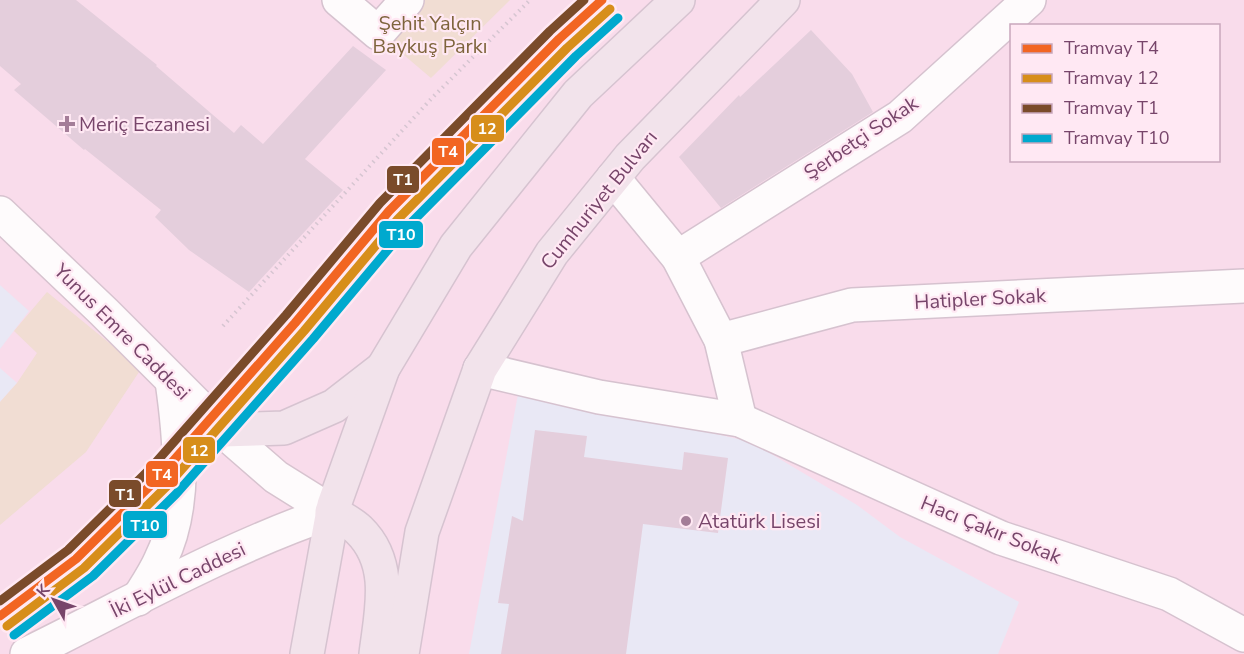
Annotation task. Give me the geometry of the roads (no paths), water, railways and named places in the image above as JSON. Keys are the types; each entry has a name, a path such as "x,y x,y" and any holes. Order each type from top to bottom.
{"main road":[{"path":"307,654 332,513 383,368 463,237 578,94 678,0"},
{"name":"Cumhuriyet Bulvarı","path":"402,654 422,532 480,369 552,253 630,157 783,0"},
{"path":"222,430 284,428 334,406 383,368"},
{"path":"332,513 359,530 377,553 383,573 376,654"},
{"path":"359,530 393,536 422,532"}],"street":[{"path":"339,0 378,33 407,0"},
{"name":"Şerbetçi Sokak","path":"678,257 900,117 1035,2"},
{"path":"613,178 678,257 721,340 740,420"},
{"name":"Yunus Emre Caddesi","path":"0,213 104,312 222,430 276,477 332,513"},
{"name":"Hatipler Sokak","path":"721,340 852,305 1244,286"},
{"name":"Hacı Çakır Sokak","path":"480,369 599,397 740,420 1001,538 1169,594 1244,635"},
{"path":"138,599 162,558 174,522 179,441 172,381"},
{"name":"İki Eylül Caddesi","path":"27,654 236,550 295,525 332,513"}],"tram line":[{"name":"T1","path":"0,601 68,550 150,469 286,315 380,203 550,31 584,0"},
{"name":"T4","path":"0,616 76,559 159,477 295,323 389,211 559,39 602,0"},
{"name":"12","path":"7,626 84,568 167,486 304,331 398,219 567,48 610,9"},
{"name":"T10","path":"14,635 93,576 176,494 313,339 407,227 576,56 618,18"}],"place":[{"name":"Meriç Eczanesi","path":"67,124"},
{"name":"Atatürk Lisesi","path":"686,521"}],"park label":[{"name":"Şehit Yalçın Baykuş Parkı","path":"430,34"}]}
